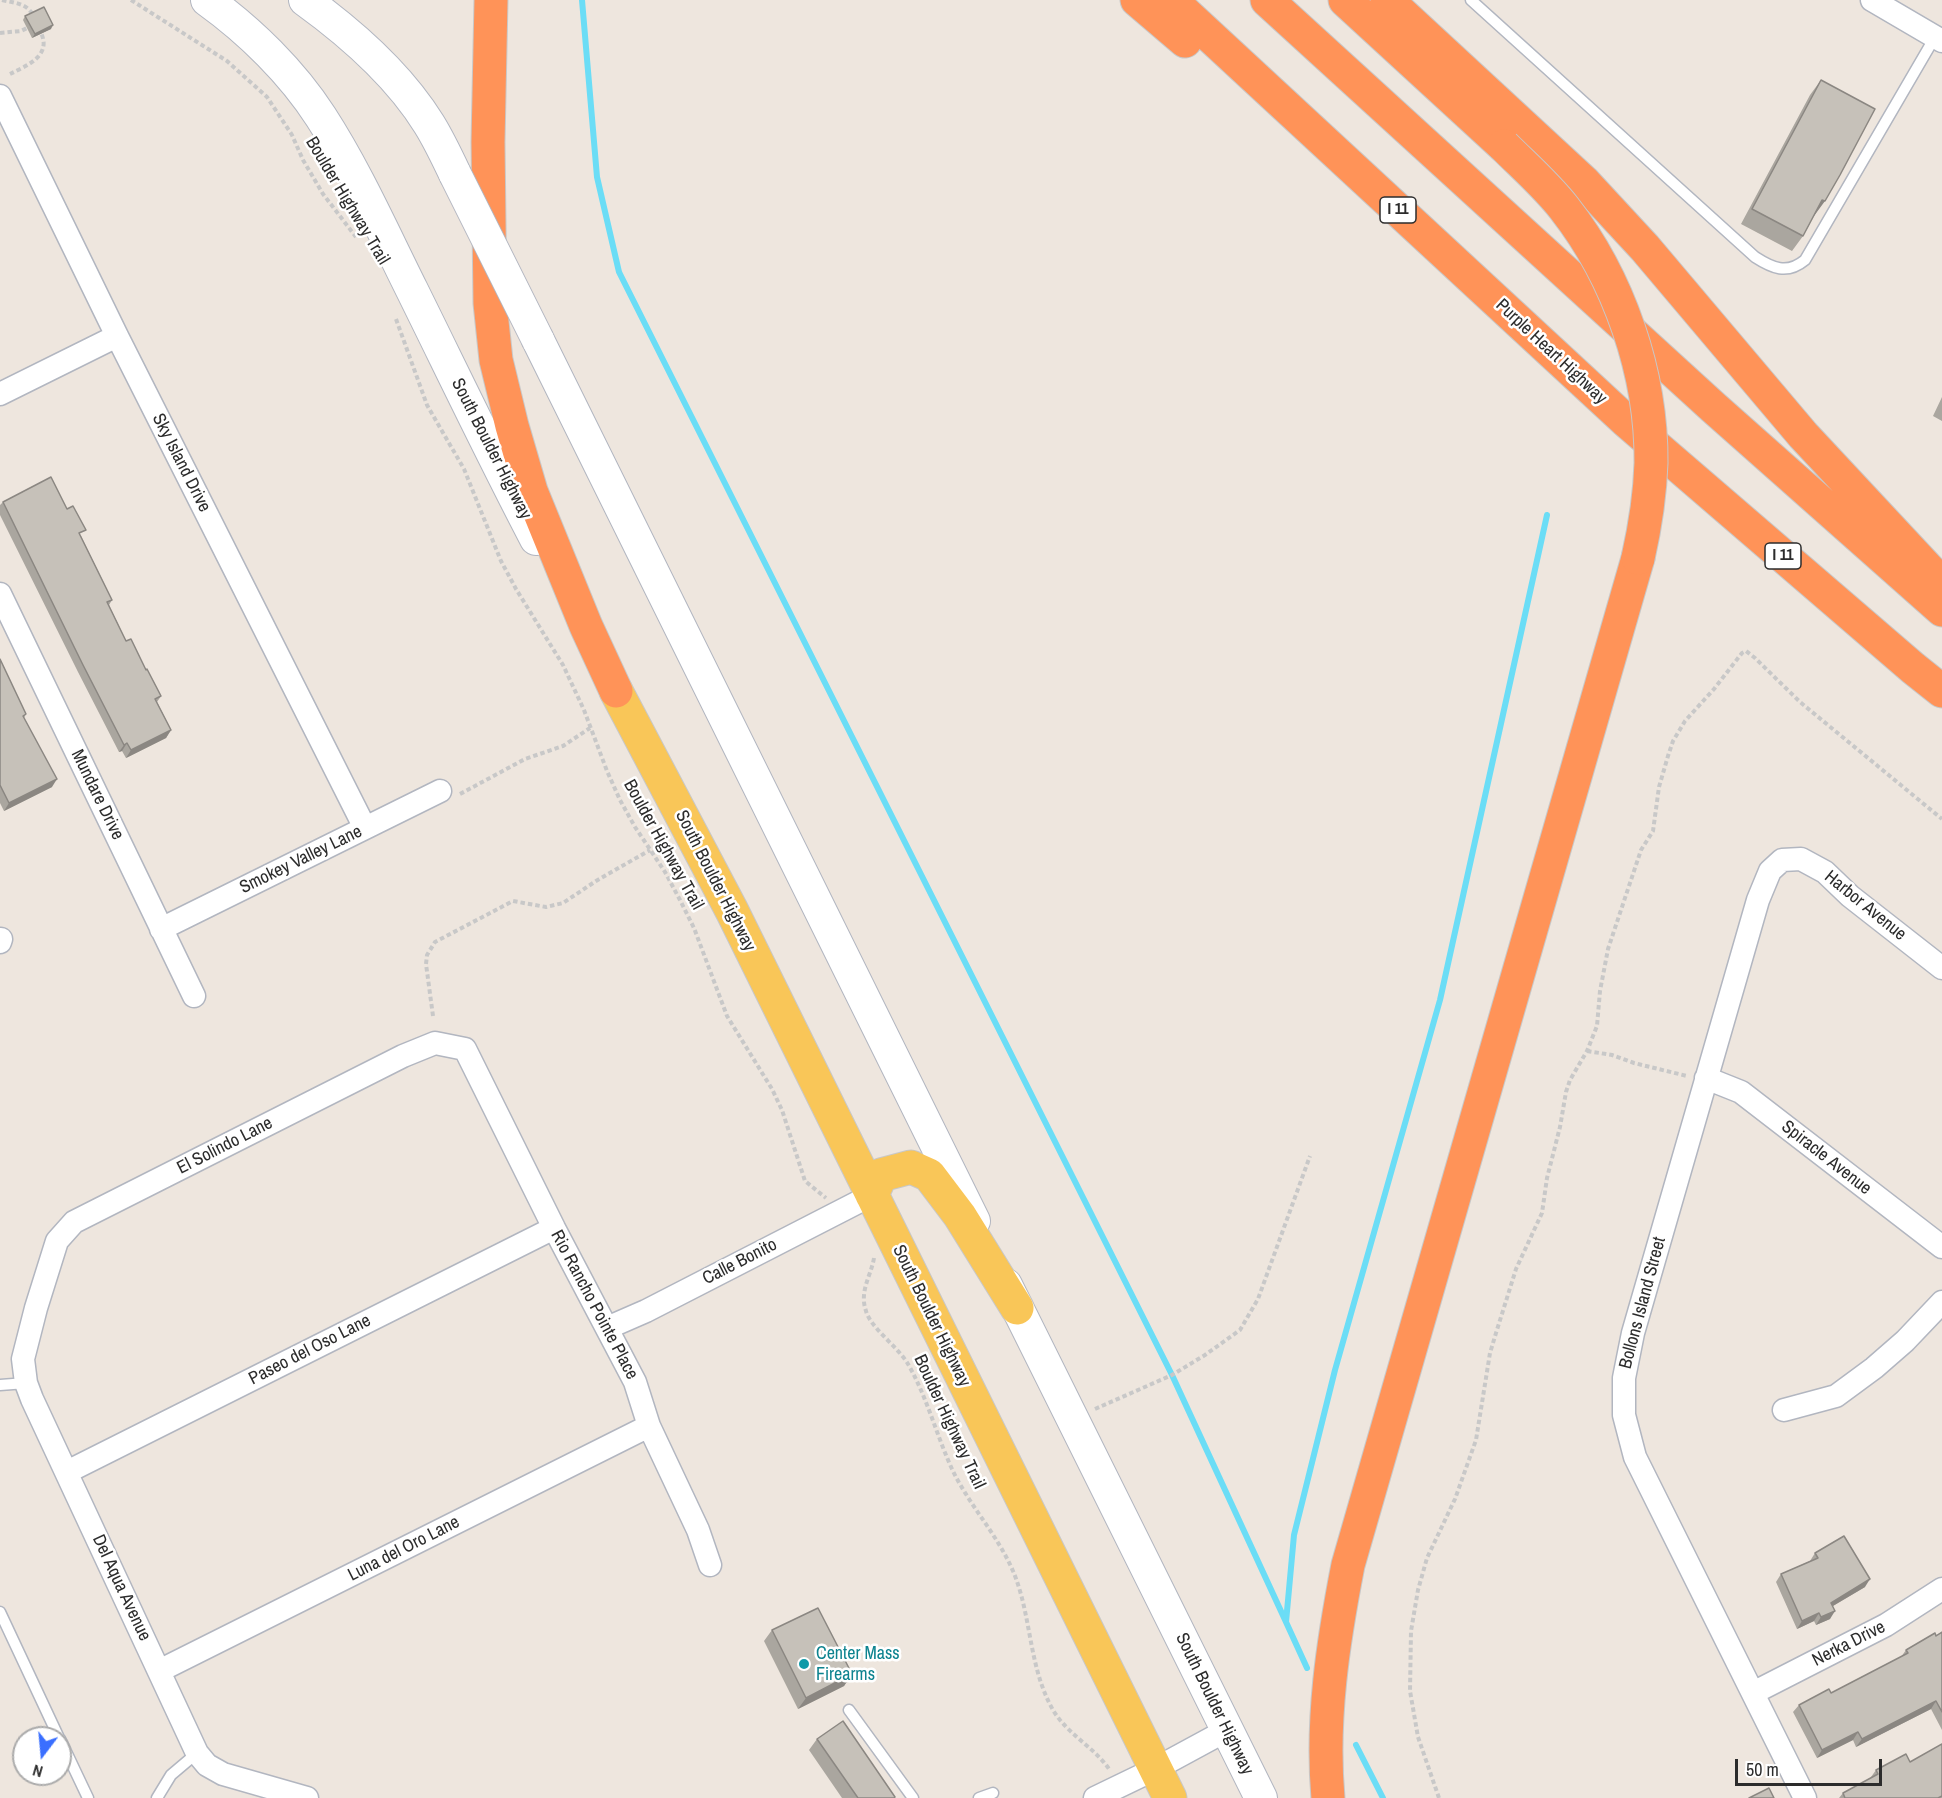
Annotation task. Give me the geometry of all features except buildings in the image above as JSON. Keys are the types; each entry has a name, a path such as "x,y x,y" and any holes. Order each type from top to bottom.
{"highway":[{"path":"490,0 488,142 490,303 496,360 531,491 586,626 616,691"},
{"path":"1137,0 1624,420"},
{"name":"Purple Heart Highway","path":"1171,0 1624,420 1942,691"},
{"path":"1267,0 1704,399 1942,610"},
{"path":"1328,1798 1326,1746 1329,1680 1348,1565 1638,558 1651,463 1650,434 1639,366 1625,319 1600,263 1582,232 1563,206 1504,146 1345,0"},
{"path":"1387,0 1583,181 1645,248 1803,435 1942,584"}],"main road":[{"name":"South Boulder Highway","path":"207,0 226,14 270,55 297,85 321,116 358,182 526,520 732,911 1170,1798"},
{"name":"South Boulder Highway","path":"305,0 338,24 363,47 402,88 429,124 1261,1798"},
{"path":"872,1195 881,1175 911,1167 928,1175 960,1216 1017,1308"}],"street":[{"path":"1872,0 1939,39"},
{"name":"Sky Island Drive","path":"0,96 117,336 365,828"},
{"path":"0,394 117,336"},
{"name":"Mundare Drive","path":"0,594 194,996"},
{"name":"Smokey Valley Lane","path":"161,928 440,791"},
{"name":"Harbor Avenue","path":"1782,860 1802,859 1825,872 1850,897 1942,968"},
{"name":"Bollons Island Street","path":"1782,860 1770,871 1758,900 1623,1378 1624,1415 1635,1457 1804,1798"},
{"name":"El Solindo Lane","path":"36,1308 57,1241 75,1222 403,1056 435,1043 465,1049"},
{"name":"Rio Rancho Pointe Place","path":"465,1049 554,1228 635,1382 649,1426 698,1530 710,1565"},
{"name":"Spiracle Avenue","path":"1706,1078 1741,1092 1942,1247"},
{"name":"Calle Bonito","path":"607,1328 646,1311 872,1195"},
{"name":"Paseo del Oso Lane","path":"67,1472 554,1228"},
{"path":"1784,1410 1836,1396 1905,1341 1942,1302"},
{"name":"Del Aqua Avenue","path":"36,1308 23,1359 26,1383 197,1753 207,1764 223,1774 307,1798"},
{"name":"Luna del Oro Lane","path":"159,1671 649,1426"},
{"name":"Nerka Drive","path":"1753,1693 1887,1625 1942,1589"},
{"path":"1095,1798 1227,1730"}],"lane":[{"path":"1471,0 1755,257 1766,265 1787,269 1797,267 1805,260 1939,39"},
{"path":"0,1385 26,1383"},
{"path":"0,1612 54,1726"},
{"path":"849,1710 913,1798"},
{"path":"157,1798 171,1775 197,1753"},
{"path":"72,1764 88,1798"},
{"path":"980,1798 993,1793"}],"path":[{"path":"2,0 23,4 33,15"},
{"name":"Boulder Highway Trail","path":"131,0 172,24 232,65 267,97 292,135 323,195 349,225 360,245"},
{"path":"0,33 21,31 27,28"},
{"path":"10,74 42,54 45,40 41,33"},
{"name":"Boulder Highway Trail","path":"393,313 427,405 465,469 501,561 563,665 585,710 590,728 620,800 665,872 693,928 727,1016 772,1089 782,1110 791,1131 796,1156 805,1181 822,1194 839,1212"},
{"path":"1439,1798 1424,1758 1412,1707 1409,1654 1413,1611 1428,1558 1455,1499 1476,1440 1490,1353 1516,1269 1542,1213 1547,1178 1566,1092 1570,1080 1587,1051 1596,1026 1600,991 1611,940 1641,850 1653,831 1659,787 1673,741 1692,712 1714,689 1742,653 1749,653 1800,702 1942,819"},
{"path":"440,791 455,797 525,759 563,746 590,728"},
{"path":"433,1016 426,964 430,949 435,942 513,901 546,907 563,903 650,850"},
{"path":"1587,1051 1612,1055 1625,1061 1648,1065 1673,1074 1706,1078"},
{"path":"1072,1419 1172,1375 1240,1330 1258,1299 1310,1156"},
{"name":"Boulder Highway Trail","path":"874,1252 863,1297 866,1312 908,1364 931,1413 952,1469 1004,1553 1013,1572 1023,1602 1035,1667 1042,1688 1055,1713 1101,1757 1120,1786"}],"waterway":[{"path":"582,0 597,177 619,272 1172,1375 1286,1622"},
{"path":"1307,1668 1286,1622 1294,1535 1335,1370 1440,1000 1547,515"},
{"path":"1356,1745 1383,1798"}],"place":[{"name":"Center Mass Firearms","path":"804,1664"}]}
